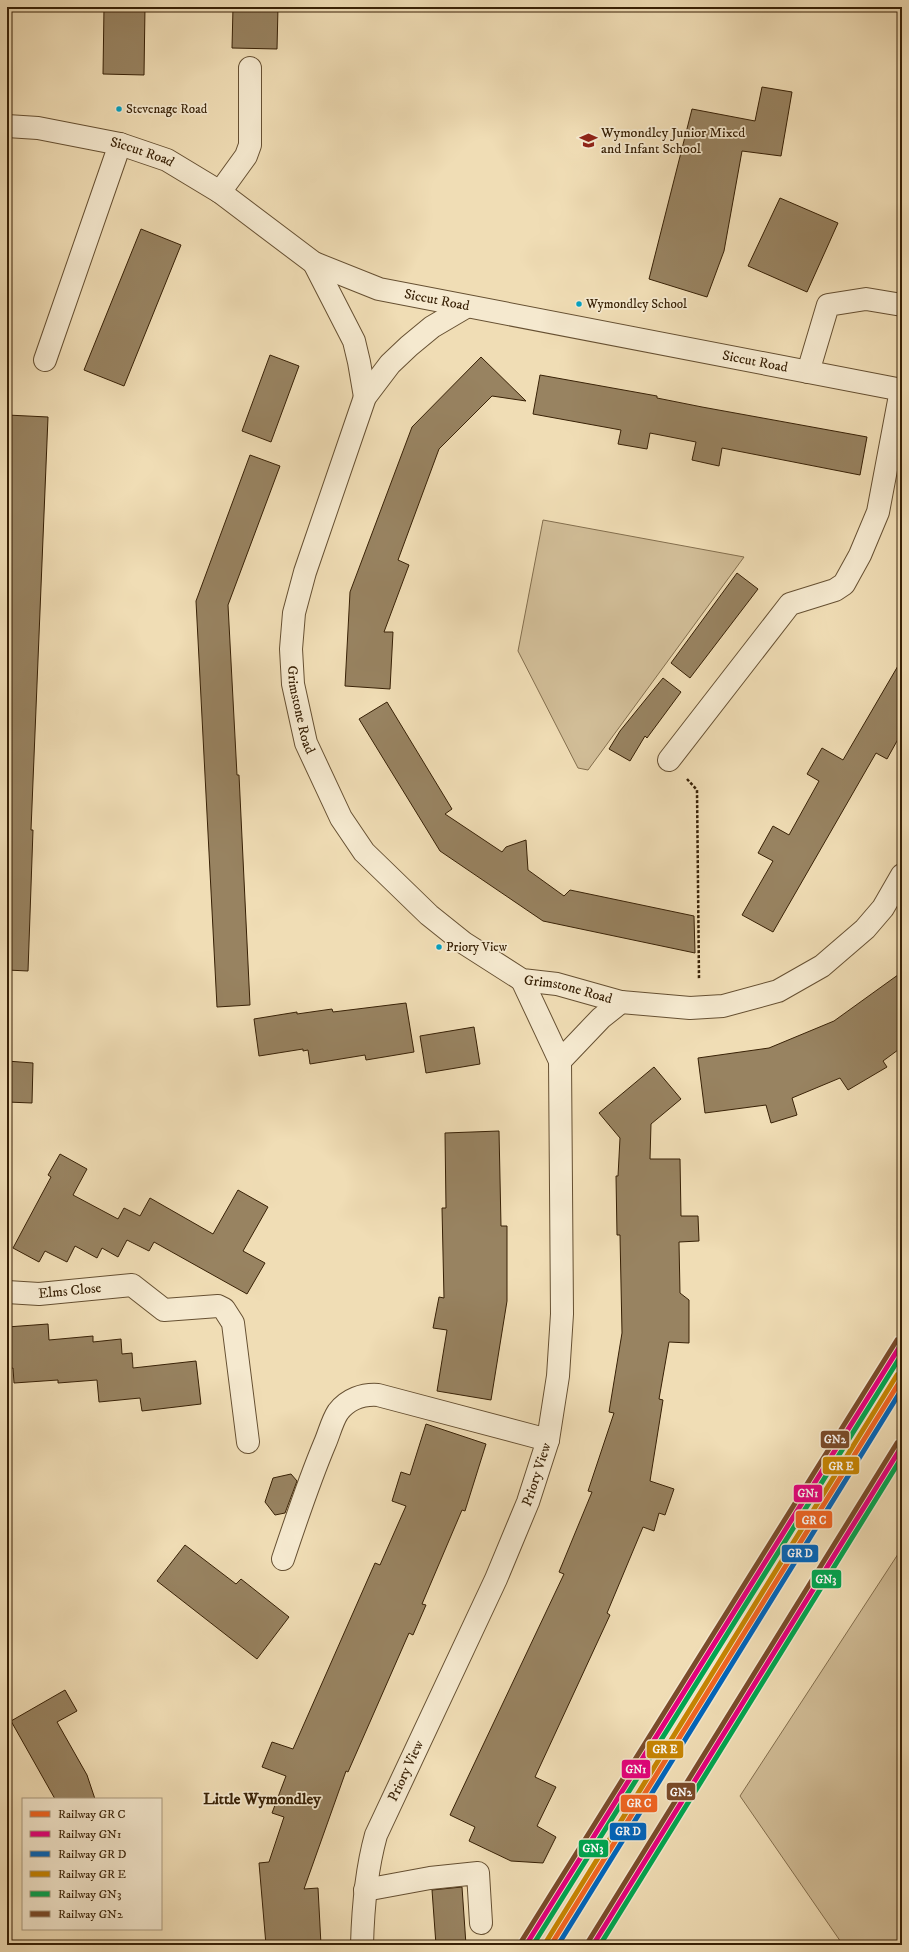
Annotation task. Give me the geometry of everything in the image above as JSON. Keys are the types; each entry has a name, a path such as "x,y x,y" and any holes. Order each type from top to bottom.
{"street":[{"path":"220,192 246,156 250,145 250,68"},
{"name":"Siccut Road","path":"7,126 38,128 120,144 167,160 220,192 314,263 379,289 902,390"},
{"path":"44,360 120,144"},
{"path":"314,263 354,341 365,397"},
{"path":"808,372 828,305 866,299 902,305"},
{"name":"Grimstone Road","path":"466,307 432,327 409,346 390,364 365,397 307,566 294,613 292,649 293,684 306,743 341,818 364,852 429,915 464,943 522,980 557,984 621,1002 697,1007 723,1006 778,991 822,966 865,929 883,908 902,875"},
{"path":"669,760 790,604 835,590 844,584 860,556 878,512 902,390"},
{"name":"Priory View","path":"362,1945 364,1890 369,1861 376,1835 428,1721 496,1579 528,1502 548,1440 558,1376 562,1314 560,1061 522,980"},
{"name":"Grimstone Road","path":"560,1061 601,1018 621,1002"},
{"name":"Elms Close","path":"7,1292 38,1294 132,1285 164,1310 218,1306 224,1309 233,1323 248,1442"},
{"path":"283,1559 315,1466 338,1413 349,1402 359,1397 367,1394 378,1394 548,1440"},
{"path":"364,1890 430,1878 478,1873 481,1923"}],"path":[{"path":"669,760 697,790 699,976 697,1007"}],"shaded area":[{"path":"543,520 744,557 588,770 578,768 518,651"},
{"path":"902,1548 902,1945 843,1945 740,1796"}],"building":[{"path":"104,7 145,7 144,75 103,74"},
{"path":"233,7 278,7 277,49 232,48"},
{"path":"762,87 792,92 781,156 742,151 724,251 707,297 649,279 692,109 755,121"},
{"path":"780,198 838,223 807,292 748,266"},
{"path":"141,229 181,245 124,386 84,370"},
{"path":"270,355 299,366 271,442 242,431"},
{"path":"481,357 526,401 492,396 439,449 398,560 409,565 384,632 393,632 390,689 345,686 350,592 412,427"},
{"path":"540,375 657,396 657,398 702,407 867,437 860,475 722,448 719,466 692,460 696,442 650,433 647,449 618,444 621,430 533,414"},
{"path":"7,415 48,417 31,830 33,830 28,971 7,970"},
{"path":"250,455 280,466 228,605 237,775 239,775 250,1005 217,1007 196,601"},
{"path":"737,573 758,589 690,678 671,663"},
{"path":"902,659 902,732 887,759 876,753 773,932 742,915 773,861 758,853 773,826 789,835 819,781 807,774 822,748 843,760"},
{"path":"663,678 681,692 647,738 645,736 630,761 609,749 620,731"},
{"path":"387,702 452,809 445,814 502,852 506,847 526,840 528,870 564,896 570,890 694,916 695,953 543,921 440,851 359,719"},
{"path":"902,972 902,1047 883,1061 887,1067 848,1090 840,1078 792,1098 797,1115 771,1123 766,1105 705,1113 698,1058 769,1048 834,1021"},
{"path":"406,1003 414,1052 366,1060 365,1055 310,1064 308,1050 303,1051 303,1049 259,1056 254,1019 297,1012 297,1014 332,1009 333,1012"},
{"path":"474,1027 480,1064 426,1073 420,1036"},
{"path":"7,1061 33,1063 32,1103 7,1102"},
{"path":"654,1067 681,1099 651,1124 650,1159 680,1159 681,1216 698,1216 699,1241 679,1242 680,1293 689,1300 689,1343 669,1342 659,1399 663,1400 650,1481 674,1489 665,1515 659,1513 654,1531 643,1527 607,1613 610,1615 535,1777 556,1787 537,1826 556,1837 543,1863 511,1861 469,1841 475,1827 450,1815 564,1574 559,1572 592,1492 588,1491 614,1413 609,1412 622,1333 620,1235 617,1235 616,1176 618,1176 620,1138 599,1113"},
{"path":"499,1131 501,1226 507,1226 507,1301 491,1400 437,1391 447,1330 433,1328 439,1297 444,1298 442,1208 446,1208 445,1133"},
{"path":"60,1154 87,1169 73,1195 118,1219 124,1208 140,1216 150,1198 213,1234 238,1190 268,1207 243,1251 265,1263 247,1294 154,1242 149,1251 127,1240 118,1257 102,1248 97,1258 75,1246 67,1262 45,1251 39,1262 13,1248 51,1177 48,1175"},
{"path":"48,1324 49,1340 93,1336 93,1342 121,1339 122,1354 132,1353 133,1368 196,1361 201,1404 142,1411 140,1398 99,1402 97,1380 58,1383 58,1380 14,1383 13,1368 7,1369 7,1327"},
{"path":"426,1424 486,1444 465,1511 462,1510 422,1604 426,1605 413,1635 409,1633 348,1772 346,1771 304,1889 318,1888 321,1945 266,1945 259,1863 269,1862 284,1817 272,1813 286,1776 262,1767 272,1742 293,1749 375,1563 380,1565 406,1506 392,1501 401,1472 410,1475"},
{"path":"291,1474 297,1481 285,1513 275,1515 265,1502 273,1478"},
{"path":"185,1545 236,1584 241,1579 289,1617 257,1659 157,1581"},
{"path":"65,1690 77,1711 57,1722 87,1775 95,1798 54,1798 11,1721"},
{"path":"462,1887 466,1945 436,1945 432,1890"}],"transit line":[{"path":"546,1942 897,1375"},
{"path":"551,1945 902,1378"},
{"path":"558,1945 902,1389"}],"rail line":[{"name":"GN2","path":"521,1942 897,1340"},
{"name":"GN1","path":"526,1945 902,1343"},
{"name":"GN3","path":"533,1945 902,1354"},
{"name":"GN2","path":"588,1942 897,1443"},
{"name":"GN1","path":"593,1945 902,1446"},
{"name":"GN3","path":"600,1945 902,1457"}],"place":[{"name":"Stevenage Road","path":"119,109"},
{"name":"Wymondley Junior Mixed and Infant School","path":"588,141"},
{"name":"Wymondley School","path":"579,304"},
{"name":"Priory View","path":"439,947"}],"district":[{"name":"Little Wymondley","path":"262,1799"}]}
